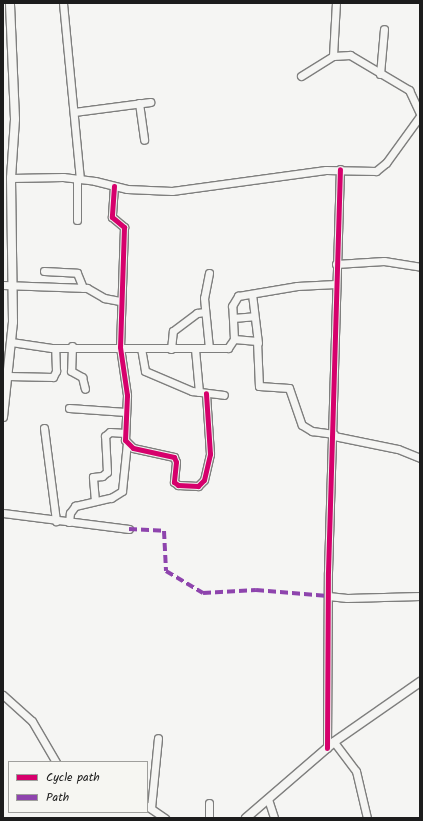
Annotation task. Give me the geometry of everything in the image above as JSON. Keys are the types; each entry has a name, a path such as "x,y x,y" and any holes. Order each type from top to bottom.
{"street":[{"path":"3,417 8,376 6,355 11,342 14,287 11,178 15,119 10,3"},
{"path":"63,3 74,112 78,179 77,220"},
{"path":"333,56 336,3"},
{"path":"380,74 384,29"},
{"path":"11,178 78,179 135,190 172,192 340,170 371,171 381,168 420,115 409,90 350,55 333,56 302,76"},
{"path":"74,112 150,102"},
{"path":"138,103 144,140"},
{"path":"327,748 328,596 334,435 336,264 340,170"},
{"path":"69,522 70,513 75,506 115,497 123,488 127,444 125,433 126,384 120,347 120,301 124,227 112,217 114,186"},
{"path":"336,264 384,261 420,267"},
{"path":"44,271 77,273 83,288"},
{"path":"209,273 204,295 209,348"},
{"path":"11,342 55,348 72,346 171,349 228,348 234,339 233,318 235,298 304,285 336,284"},
{"path":"3,285 14,287 83,288 104,298 120,301"},
{"path":"252,294 258,344 260,386 289,388 302,425 312,431 398,449 420,458"},
{"path":"171,349 173,331 197,313 205,312"},
{"path":"233,318 254,316"},
{"path":"234,339 255,339 258,344"},
{"path":"72,346 71,371 82,377 85,389"},
{"path":"8,376 53,377 56,371 55,348"},
{"path":"141,348 145,371 164,381 203,393 224,395"},
{"path":"127,444 133,448 174,457 175,484 202,484 210,454 203,393 195,349"},
{"path":"69,408 126,412"},
{"path":"44,428 56,520"},
{"path":"95,501 93,477 102,476 107,472 105,436 110,432 125,433"},
{"path":"3,513 129,529"},
{"path":"328,596 347,598 420,596"},
{"path":"246,818 334,742 420,682"},
{"path":"3,695 32,720 55,761"},
{"path":"158,738 149,807 165,818"},
{"path":"334,742 356,771 368,818"},
{"path":"268,799 274,818"},
{"path":"209,818 210,804"}],"marked path":[{"path":"129,529 164,531 166,571 203,593 256,590 328,596"}],"cycle path":[{"path":"327,748 328,572 340,169"},
{"path":"114,186 112,217 124,227 120,347 127,395 125,440 133,448 174,457 176,462 174,482 178,485 198,486 204,480 210,454 206,393"}]}
